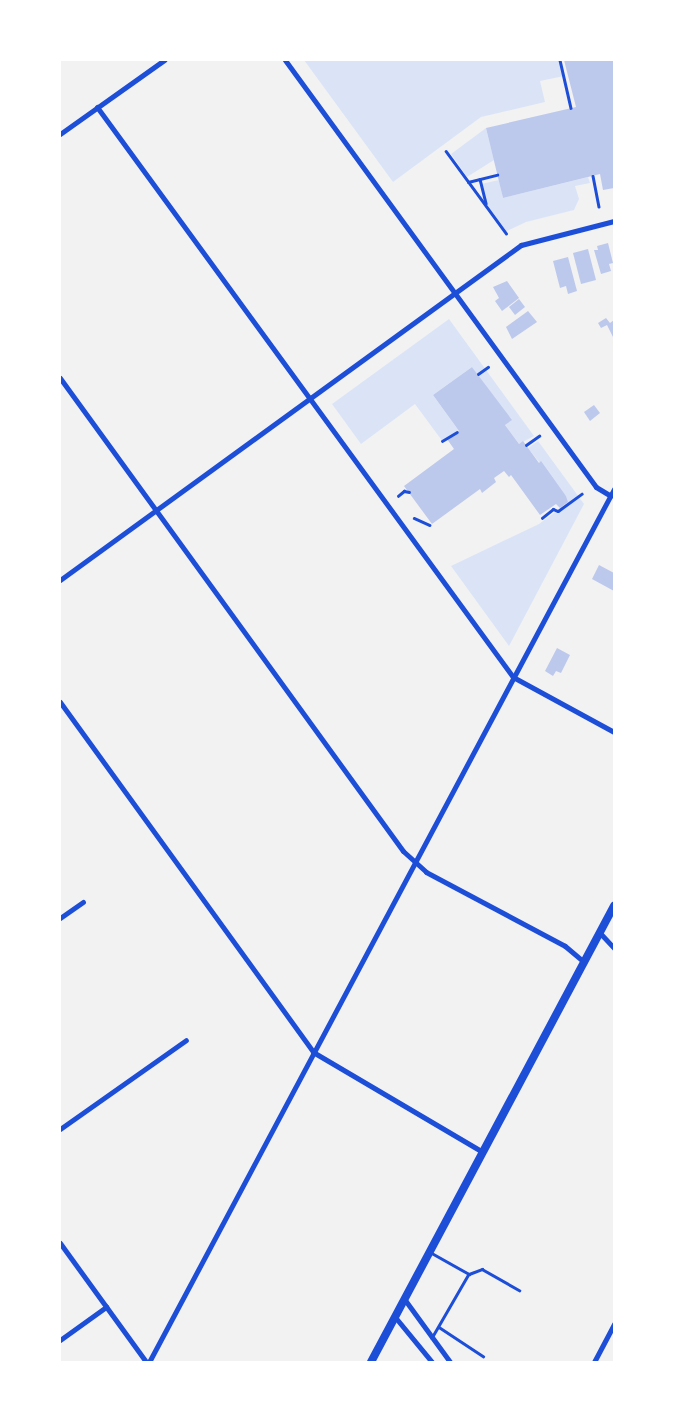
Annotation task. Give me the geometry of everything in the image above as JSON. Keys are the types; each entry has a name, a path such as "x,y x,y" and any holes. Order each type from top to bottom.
{"main road":[{"path":"371,1363 614,906"}],"street":[{"path":"60,134 164,60"},
{"path":"285,60 596,487 611,496"},
{"path":"97,107 513,677 614,732"},
{"path":"60,580 453,291 521,245 614,221"},
{"path":"60,378 414,863 565,946 585,963"},
{"path":"60,1243 147,1363 614,489"},
{"path":"60,702 313,1052 462,1136 483,1152"},
{"path":"60,918 83,902"},
{"path":"600,933 614,948"},
{"path":"60,1129 186,1040"},
{"path":"405,1300 450,1363"},
{"path":"60,1340 106,1307"},
{"path":"395,1317 432,1363"},
{"path":"594,1363 614,1324"}],"lane":[{"path":"430,1252 469,1274"},
{"path":"432,1338 469,1274 482,1269 519,1290"},
{"path":"439,1327 483,1356"}],"path":[{"path":"560,60 571,108"},
{"path":"446,151 506,233"},
{"path":"468,181 498,175"},
{"path":"593,176 599,206"},
{"path":"480,179 487,207"},
{"path":"478,374 488,367"},
{"path":"442,441 457,432"},
{"path":"526,445 539,436"},
{"path":"398,496 404,491 408,492"},
{"path":"542,517 553,509 558,512 581,494"},
{"path":"414,519 430,525"}],"shaded area":[{"path":"304,60 560,60 564,76 540,81 545,102 481,117 393,182"},
{"path":"486,128 494,160 467,177 451,154"},
{"path":"588,177 590,183 575,186 579,199 574,210 526,222 505,232 487,207 481,184 499,180 503,198"},
{"path":"449,319 534,436 519,444 505,425 511,420 472,367 433,395 459,431 443,442 415,404 361,444 332,404"},
{"path":"538,441 584,504 509,646 451,566 539,524 567,503 566,496 528,448"}],"building":[{"path":"564,60 614,60 614,188 603,190 600,174 503,198 486,128 576,107"},
{"path":"608,243 613,263 609,264 611,271 601,274 594,250 598,250 597,246"},
{"path":"588,249 596,280 581,284 573,253"},
{"path":"568,257 577,291 568,294 566,286 560,288 553,261"},
{"path":"507,281 519,298 502,311 495,301 499,298 493,287"},
{"path":"519,299 525,307 515,315 509,307"},
{"path":"528,311 537,322 512,339 506,327"},
{"path":"606,318 610,323 614,320 614,339 607,325 601,328 598,323"},
{"path":"472,367 512,420 505,425 519,444 523,441 539,463 541,461 566,496 568,502 560,508 556,504 540,515 511,475 509,477 504,471 494,478 496,482 482,493 480,489 432,524 404,486 454,449 447,439 459,431 433,395"},
{"path":"594,405 600,413 590,421 584,412"},
{"path":"599,565 614,573 614,591 592,579"},
{"path":"557,648 570,655 561,673 556,671 553,676 545,671"}]}
